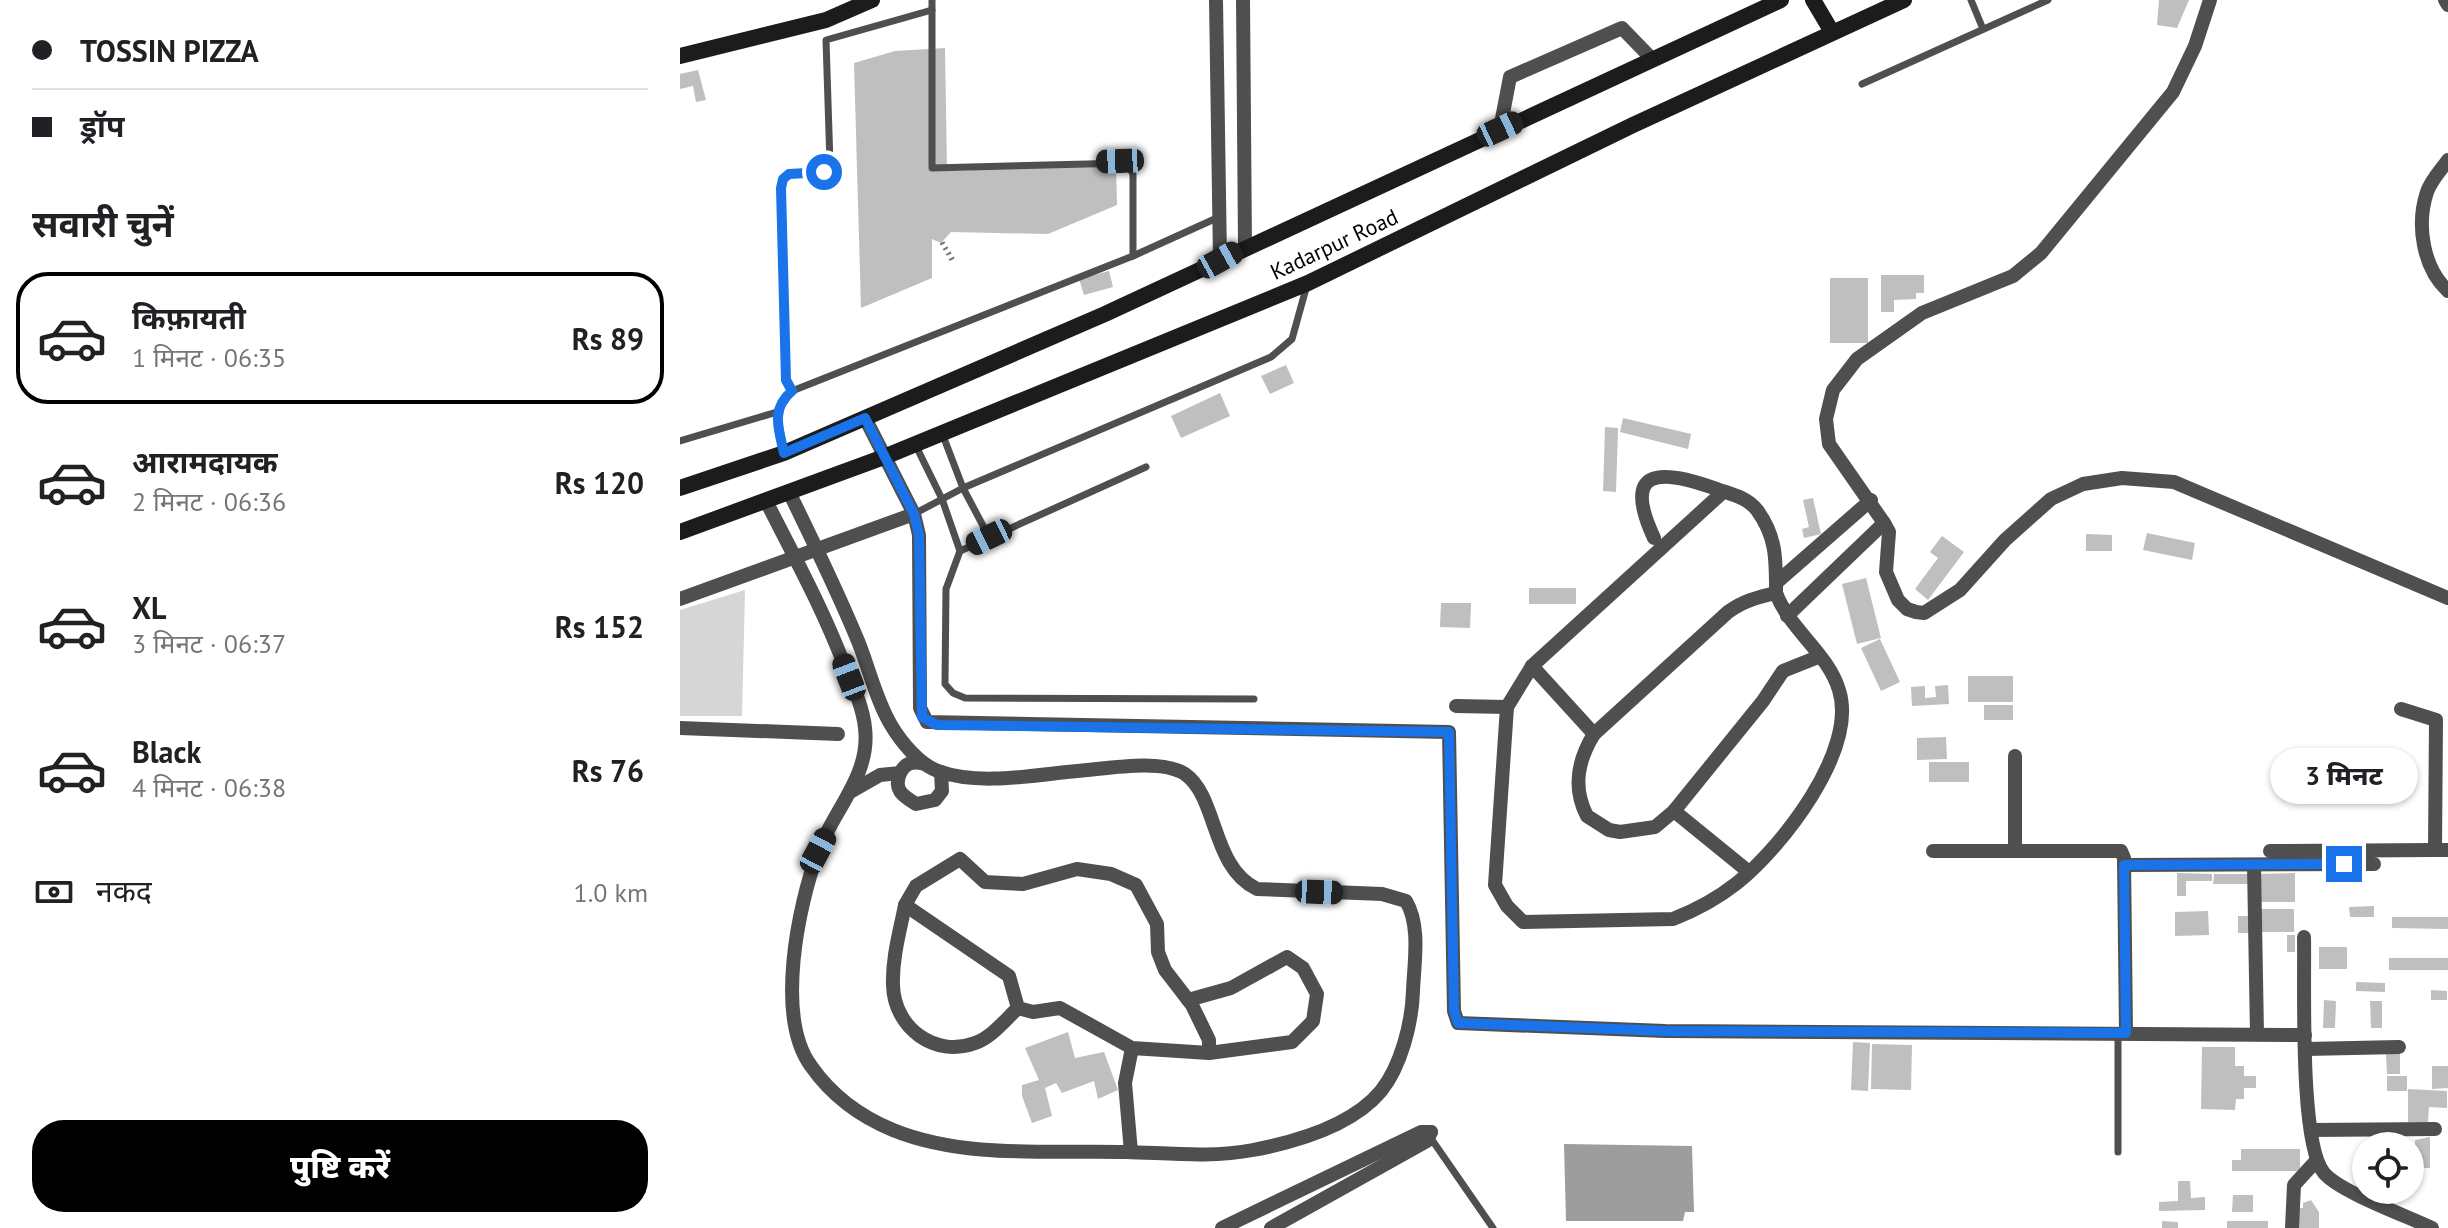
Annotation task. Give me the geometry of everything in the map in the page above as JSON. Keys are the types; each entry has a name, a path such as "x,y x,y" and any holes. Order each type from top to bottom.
{"street":[{"path":"680,56 820,21 872,0"},
{"path":"1216,0 1220,260"},
{"path":"1243,0 1245,246"},
{"name":"Kadarpur Road","path":"680,488 784,453 865,418 1220,260 1781,0"},
{"path":"1813,0 1832,32"},
{"name":"Kadarpur Road","path":"680,532 884,457 1308,283 1904,0"},
{"path":"2210,0 2195,46 2173,92 2041,253 2013,276 1922,313 1857,359 1842,375 1828,402 1829,444 1871,500 1889,532 1886,572 1898,600 1907,609 1916,612 1924,613 1960,590 2005,540 2051,499 2083,484 2122,478 2174,482 2448,598"},
{"path":"1500,129 1510,77 1622,28 1652,59"},
{"path":"1217,80 1242,80"},
{"path":"2448,160 2427,192 2424,213 2429,268 2448,291"},
{"path":"1218,173 1244,172"},
{"path":"865,418 914,514 919,535 920,708 927,722 1449,732 1454,1011 1458,1023 1665,1031 2257,1034 2305,1042 2399,1047"},
{"path":"1654,538 1641,507 1642,494 1653,477 1662,475 1688,479 1723,492 1748,502 1770,533 1777,556 1776,588 1787,616 1839,690 1843,721 1838,747 1790,825 1749,872 1712,900 1673,919 1523,922 1507,906 1495,885 1507,707 1532,666 1697,520 1723,492"},
{"path":"789,492 840,596 892,728 925,764"},
{"path":"1818,657 1783,671 1763,701 1674,811 1655,827 1636,832 1609,830 1587,816 1577,774 1580,760 1594,734 1728,612 1740,603 1776,588 1871,500"},
{"path":"766,501 820,605 865,727 861,769 818,851 804,904 792,984 795,1029 807,1061 830,1092 857,1112 895,1131 939,1143 995,1149 1249,1151 1287,1142 1358,1110 1381,1091 1397,1063 1413,1003 1413,912 1406,901 1395,895 1257,889 1242,882 1231,869 1196,788 1185,774 1167,768 1140,766 1016,776 941,772 914,761 900,773 880,775 848,794"},
{"path":"680,599 914,514"},
{"path":"1787,616 1884,523"},
{"path":"820,605 840,596"},
{"path":"842,658 862,650"},
{"path":"1532,666 1594,734"},
{"path":"1456,706 1507,707"},
{"path":"2270,851 2441,850 2442,721 2401,709"},
{"path":"680,728 838,734"},
{"path":"2015,756 2015,851"},
{"path":"900,773 897,785 901,795 916,804 935,800 942,791 941,772"},
{"path":"1674,811 1749,872"},
{"path":"1933,851 2121,851 2124,865 2122,1033"},
{"path":"1018,1008 979,1043 957,1048 933,1045 916,1035 900,1014 893,988 905,905 916,886 960,859 985,882 1023,884 1077,869 1111,874 1136,885 1157,924 1158,952 1165,970 1188,1000 1209,1040 1209,1053"},
{"path":"2124,865 2374,864"},
{"path":"2254,865 2257,1034"},
{"path":"905,905 1009,976 1018,1008"},
{"path":"2304,937 2305,1042 2316,1161 2335,1183 2432,1228"},
{"path":"1018,1008 1033,1012 1060,1008 1132,1048 1209,1053 1292,1042 1313,1021 1317,994 1303,968 1287,957 1231,988 1188,1000"},
{"path":"1131,1152 1125,1083 1132,1048"},
{"path":"2311,1130 2435,1129"},
{"path":"1222,1228 1244,1223 1421,1132 1431,1132 1430,1137 1271,1228"},
{"path":"2292,1228 2294,1185 2316,1161"}],"lane":[{"path":"932,0 932,168 1127,163 1133,174 1133,256"},
{"path":"1971,0 1983,29"},
{"path":"1862,84 2046,0"},
{"path":"826,40 932,10"},
{"path":"792,391 786,380 781,188 783,179 789,174 824,172 830,164 826,40 820,21"},
{"path":"680,441 777,412 792,391 1133,256 1219,217"},
{"path":"914,514 963,488 1271,357 1292,339 1308,283"},
{"path":"777,412 784,453"},
{"path":"942,433 963,488 989,537"},
{"path":"915,444 942,499 960,551 946,589 945,684 953,693 965,698 1254,699"},
{"path":"960,551 1146,467"},
{"path":"2118,1152 2122,1033"},
{"path":"1430,1137 1493,1228"}],"path":[{"path":"942,242 953,261"}],"shaded area":[{"path":"745,590 742,716 680,716 680,610"},
{"path":"1564,1144 1692,1146 1694,1212 1685,1212 1683,1221 1566,1221"}],"building":[{"path":"2159,0 2189,0 2177,28 2157,25"},
{"path":"945,48 947,171 1116,165 1117,205 1048,234 951,232 941,243 932,239 932,278 861,308 854,63 895,51"},
{"path":"698,70 706,100 696,102 693,86 680,89 680,74"},
{"path":"1109,271 1113,287 1084,295 1079,279"},
{"path":"1881,275 1924,275 1924,293 1916,293 1916,299 1894,300 1894,312 1881,312"},
{"path":"1830,278 1868,278 1868,343 1830,343"},
{"path":"1286,365 1294,383 1270,394 1261,376"},
{"path":"1220,393 1230,416 1181,438 1171,416"},
{"path":"1623,418 1691,434 1688,449 1620,432"},
{"path":"1605,427 1618,428 1616,492 1603,491"},
{"path":"1813,498 1821,534 1804,538 1802,529 1809,527 1803,500"},
{"path":"2147,533 2195,543 2192,560 2143,550"},
{"path":"2086,534 2112,535 2112,551 2086,551"},
{"path":"1942,536 1964,552 1928,600 1915,589 1938,558 1930,552"},
{"path":"1866,578 1881,638 1857,644 1842,584"},
{"path":"1529,588 1576,588 1576,604 1529,604"},
{"path":"1441,603 1471,603 1470,628 1440,627"},
{"path":"1880,639 1900,682 1881,691 1861,648"},
{"path":"1968,676 2013,676 2013,702 1968,702"},
{"path":"1948,685 1949,704 1912,706 1911,687 1925,686 1925,698 1936,697 1935,686"},
{"path":"1984,705 2013,705 2013,720 1984,720"},
{"path":"1946,737 1947,759 1917,760 1917,738"},
{"path":"1929,762 1969,762 1969,782 1929,782"},
{"path":"2177,873 2212,874 2212,881 2186,881 2186,896 2177,896"},
{"path":"2295,873 2295,902 2258,902 2258,874"},
{"path":"2214,874 2248,874 2248,884 2213,884"},
{"path":"2374,906 2374,917 2350,917 2349,907"},
{"path":"2258,909 2294,909 2294,932 2258,932"},
{"path":"2208,911 2209,935 2175,936 2175,912"},
{"path":"2238,916 2249,916 2250,933 2238,933"},
{"path":"2392,917 2448,917 2448,929 2392,928"},
{"path":"2287,935 2295,935 2295,952 2287,952"},
{"path":"2319,947 2347,947 2347,969 2319,969"},
{"path":"2389,958 2448,958 2448,970 2389,970"},
{"path":"2356,982 2385,983 2385,992 2356,991"},
{"path":"2431,990 2447,991 2447,1000 2431,1000"},
{"path":"2324,1000 2336,1001 2335,1028 2323,1028"},
{"path":"2370,1001 2382,1001 2382,1028 2371,1028"},
{"path":"1068,1032 1075,1058 1104,1052 1118,1090 1098,1099 1094,1081 1062,1093 1056,1083 1045,1088 1052,1116 1032,1123 1022,1096 1022,1085 1039,1080 1025,1048"},
{"path":"1853,1042 1870,1043 1868,1091 1851,1090"},
{"path":"1872,1044 1912,1045 1911,1090 1871,1089"},
{"path":"2202,1047 2235,1047 2235,1066 2244,1066 2244,1076 2256,1076 2256,1088 2244,1088 2244,1099 2236,1099 2235,1110 2201,1109"},
{"path":"2386,1054 2400,1054 2400,1074 2387,1074"},
{"path":"2432,1066 2448,1066 2448,1088 2432,1089"},
{"path":"2387,1076 2407,1076 2407,1091 2387,1091"},
{"path":"2408,1089 2447,1091 2447,1108 2429,1107 2428,1122 2408,1122"},
{"path":"2430,1137 2430,1168 2424,1168 2424,1138"},
{"path":"2241,1149 2300,1149 2300,1171 2232,1171 2232,1160 2241,1160"},
{"path":"2178,1181 2190,1181 2191,1198 2205,1197 2205,1210 2159,1211 2159,1202 2178,1201"},
{"path":"2233,1195 2253,1195 2253,1212 2232,1212"},
{"path":"2311,1200 2319,1212 2319,1228 2296,1228 2296,1208 2303,1208 2303,1203"},
{"path":"2162,1221 2178,1222 2178,1228 2162,1228"},
{"path":"2227,1221 2268,1221 2268,1228 2227,1228"}],"route":[{"path":"824,172 789,174 783,179 781,188 786,380 792,391 780,405 777,421 784,453 865,418 914,514 919,535 922,717 937,725 1449,732 1454,1011 1458,1023 1665,1031 2126,1033 2124,865 2344,864"}]}
